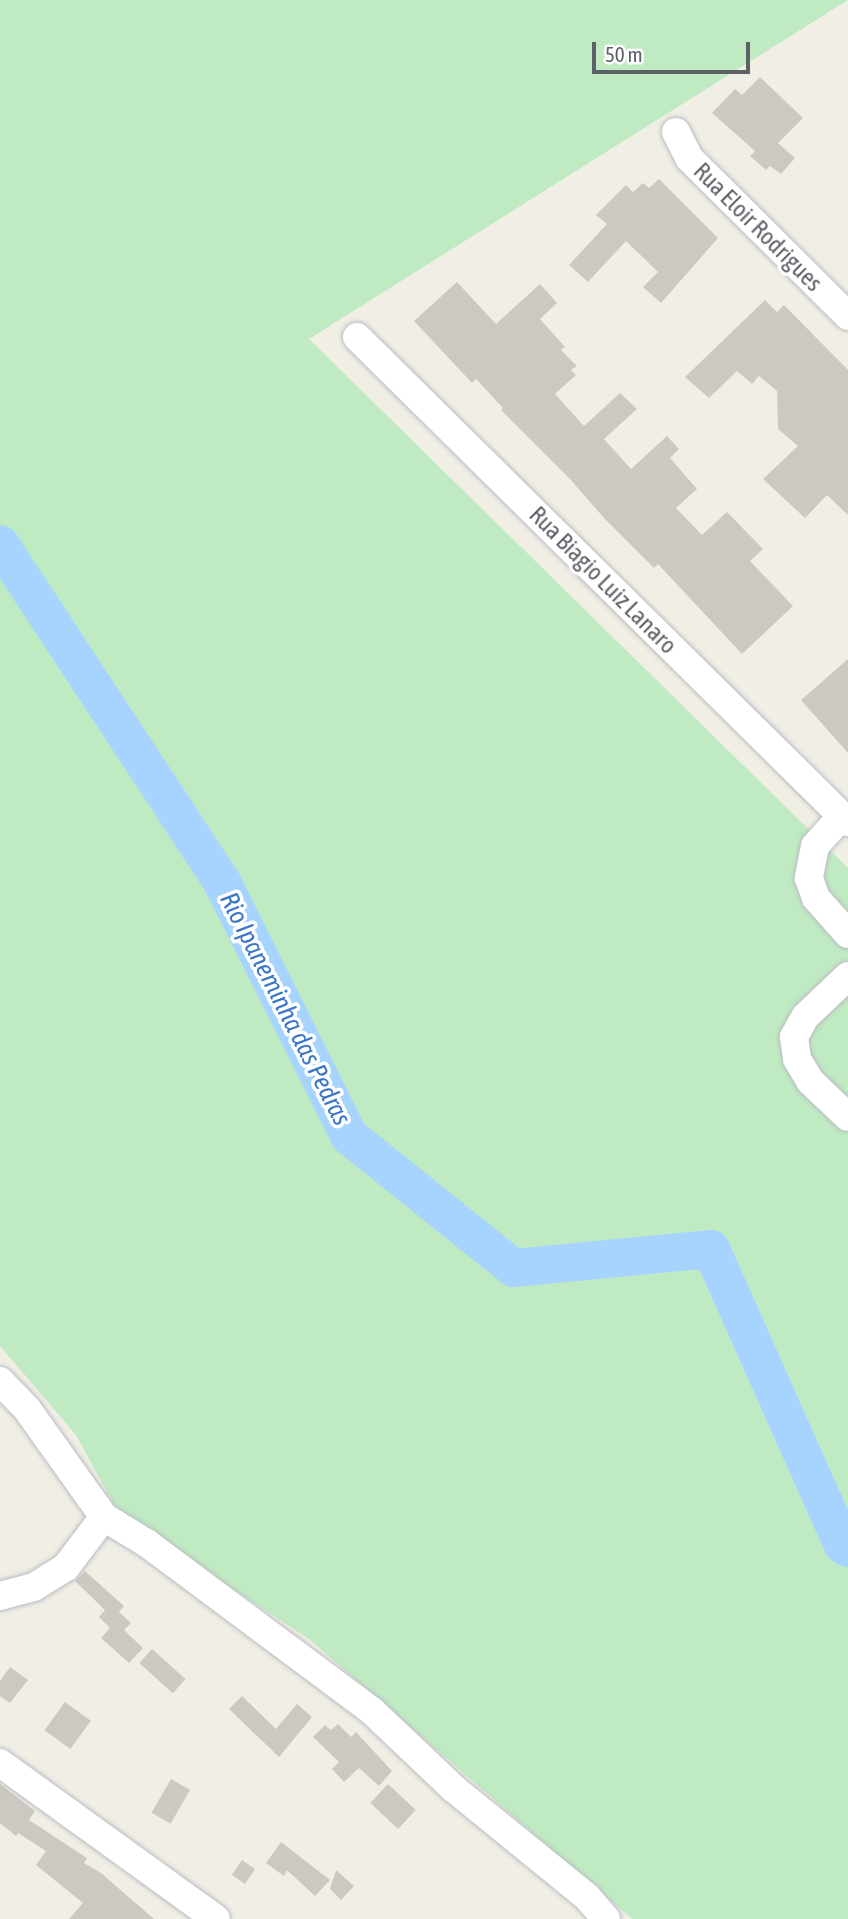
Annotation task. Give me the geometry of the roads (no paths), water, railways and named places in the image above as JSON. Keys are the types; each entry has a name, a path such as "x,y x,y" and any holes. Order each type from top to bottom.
{"street":[{"name":"Rua Eloir Rodrigues","path":"676,132 689,158 848,316"},
{"name":"Rua Biagio Luiz Lanaro","path":"357,337 845,819"},
{"path":"845,819 815,846 809,878 816,898 848,934"},
{"path":"848,976 805,1017 794,1037 796,1059 810,1081 848,1117"},
{"path":"0,1381 27,1409 104,1517 148,1544 372,1711 453,1788 587,1897 606,1919"},
{"path":"0,1596 34,1587 66,1567 104,1517"},
{"path":"0,1763 216,1919"}],"waterway":[{"name":"Rio Ipaneminha das Pedras","path":"0,544 223,884 349,1136 514,1268 711,1249 843,1545 848,1548"}]}
